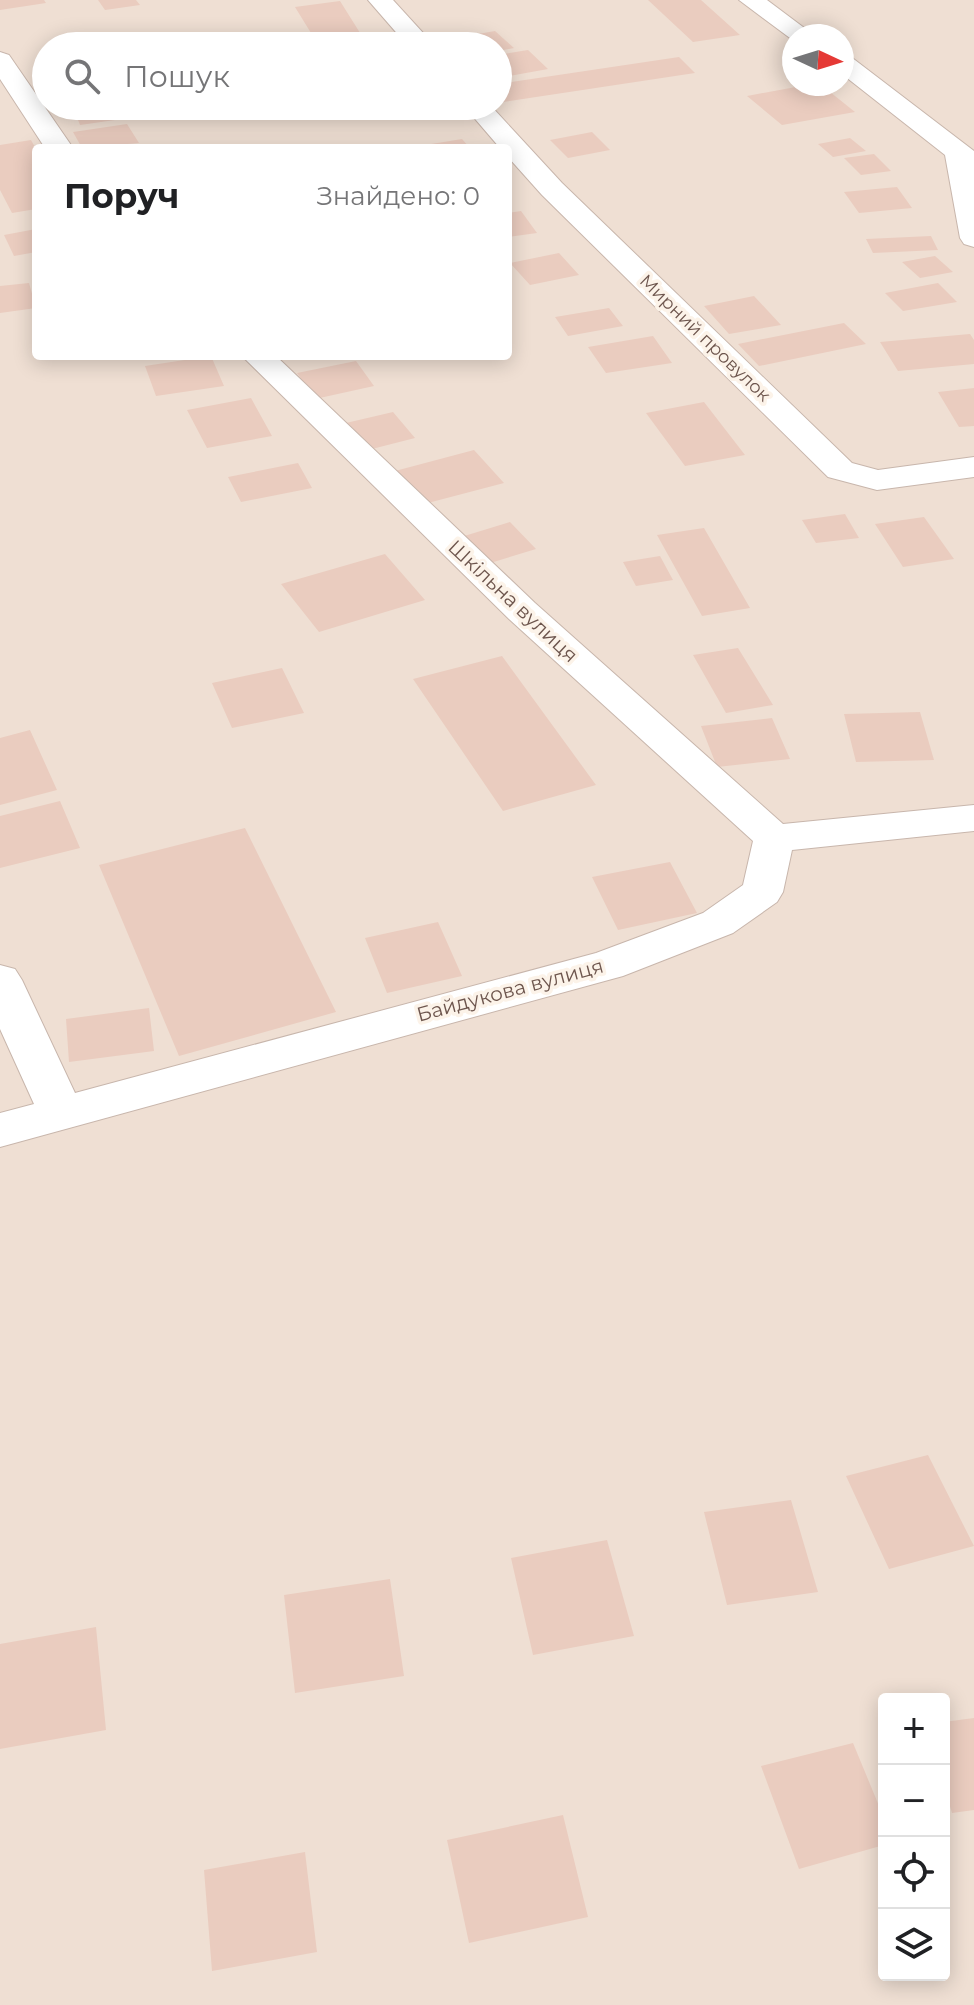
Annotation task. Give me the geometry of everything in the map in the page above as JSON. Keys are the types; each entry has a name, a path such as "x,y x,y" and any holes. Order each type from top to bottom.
{"street":[{"path":"380,0 409,32"},
{"path":"751,0 786,24"},
{"path":"0,60 32,108"},
{"path":"854,71 966,159 974,238"},
{"path":"40,120 56,144"},
{"name":"Мирний провулок","path":"490,120 511,144"},
{"name":"Мирний провулок","path":"512,145 552,189 840,470 877,480 974,467"},
{"name":"Шкільна вулиця","path":"262,360 522,611 774,838"},
{"path":"774,838 974,818"},
{"name":"Байдукова вулиця","path":"0,1130 608,965 704,928 762,892 774,838"},
{"path":"0,980 61,1113"}],"shaded area":[{"path":"0,0 974,0 974,2005 0,2005"}],"building":[{"path":"0,0 44,0 46,3 0,10"},
{"path":"98,0 136,0 140,5 105,10"},
{"path":"648,0 701,0 740,35 693,42"},
{"path":"340,1 359,32 310,32 295,7"},
{"path":"528,50 548,69 512,75 512,53"},
{"path":"679,57 695,73 512,101 512,82"},
{"path":"782,90 782,96 835,96 855,112 782,125 747,96"},
{"path":"78,120 115,120 80,125"},
{"path":"127,124 139,143 80,144 73,132"},
{"path":"592,132 610,150 568,158 550,140"},
{"path":"850,138 866,151 833,157 818,144"},
{"path":"462,139 466,144 431,144"},
{"path":"31,140 33,144 32,210 12,213 0,190 0,145"},
{"path":"874,154 891,171 861,175 844,158"},
{"path":"897,187 912,208 859,213 844,192"},
{"path":"521,211 537,233 512,236 512,212"},
{"path":"32,230 32,253 14,256 4,235"},
{"path":"931,236 938,250 873,253 866,239"},
{"path":"559,253 579,275 530,285 512,263"},
{"path":"935,256 953,272 920,278 902,262"},
{"path":"29,283 32,309 0,313 0,286"},
{"path":"938,283 957,302 903,311 885,293"},
{"path":"754,296 781,325 729,334 704,306"},
{"path":"609,308 623,326 568,336 555,317"},
{"path":"844,323 866,344 759,366 738,344"},
{"path":"970,334 974,340 974,364 898,371 880,342"},
{"path":"653,336 672,363 606,373 588,347"},
{"path":"185,360 213,360 224,386 156,396 145,366"},
{"path":"356,361 374,386 315,399 297,373"},
{"path":"974,388 974,426 959,427 938,392"},
{"path":"251,398 272,436 207,448 187,410"},
{"path":"704,402 745,455 685,466 646,413"},
{"path":"393,412 415,438 368,450 346,423"},
{"path":"474,450 504,483 424,504 395,471"},
{"path":"298,463 312,488 241,502 228,477"},
{"path":"845,514 859,538 816,543 802,520"},
{"path":"924,517 954,559 903,567 875,524"},
{"path":"510,522 536,549 487,564 461,537"},
{"path":"704,528 750,608 702,616 657,535"},
{"path":"385,554 425,600 319,632 281,584"},
{"path":"660,556 673,580 636,586 623,562"},
{"path":"738,648 773,705 726,713 693,655"},
{"path":"502,656 596,785 503,811 413,679"},
{"path":"282,668 304,713 232,728 212,683"},
{"path":"920,712 934,760 856,762 844,714"},
{"path":"772,718 790,759 717,767 701,726"},
{"path":"30,730 57,790 0,805 0,738"},
{"path":"60,801 80,848 0,868 0,816"},
{"path":"245,828 336,1012 179,1056 99,865"},
{"path":"670,862 697,913 618,930 592,877"},
{"path":"438,922 462,976 387,993 365,938"},
{"path":"149,1008 154,1051 69,1062 66,1019"},
{"path":"928,1455 974,1546 889,1569 846,1476"},
{"path":"791,1500 818,1592 727,1605 704,1512"},
{"path":"607,1540 634,1636 533,1655 511,1558"},
{"path":"390,1579 404,1676 295,1693 284,1595"},
{"path":"96,1627 106,1730 0,1749 0,1644"},
{"path":"974,1718 974,1810 952,1813 950,1806 950,1721"},
{"path":"853,1743 878,1803 878,1847 799,1869 761,1766"},
{"path":"563,1815 588,1917 469,1943 447,1840"},
{"path":"305,1852 317,1952 212,1971 204,1870"}]}
